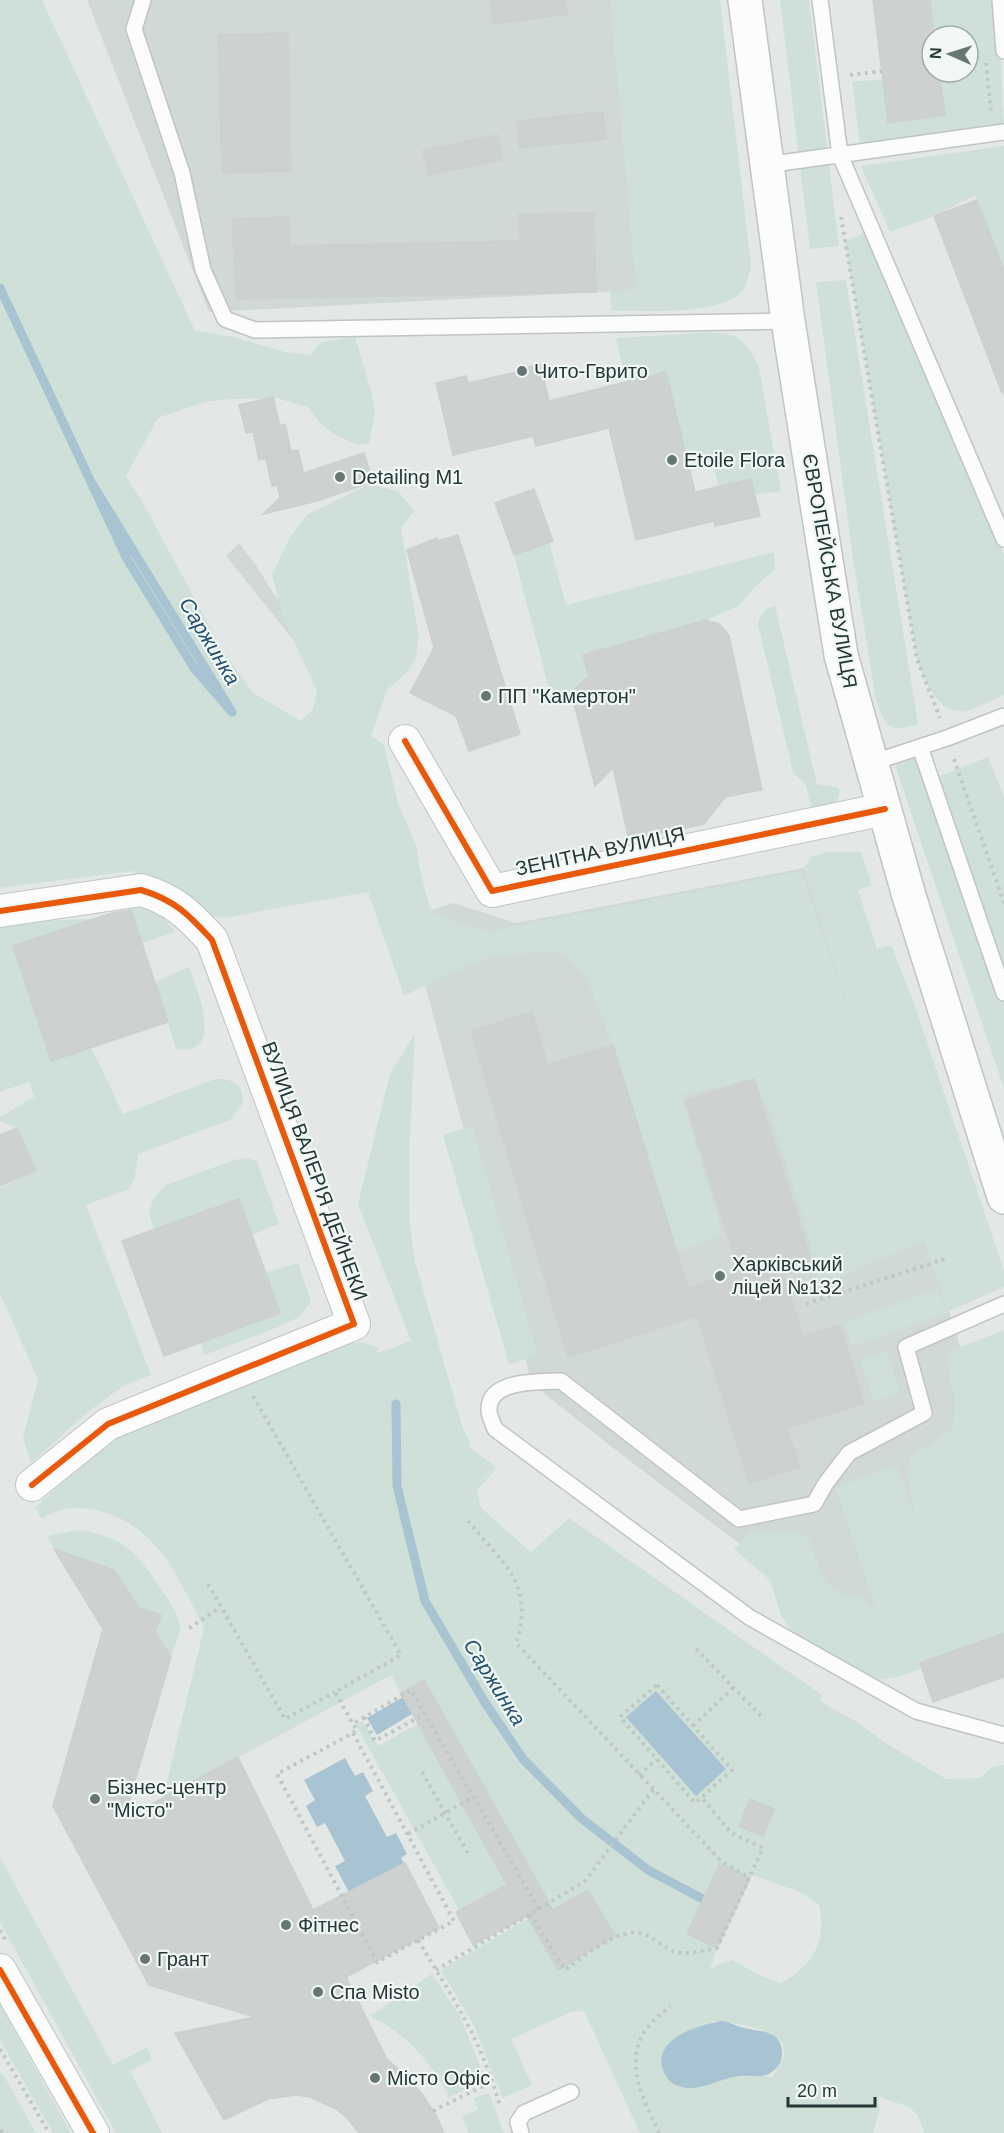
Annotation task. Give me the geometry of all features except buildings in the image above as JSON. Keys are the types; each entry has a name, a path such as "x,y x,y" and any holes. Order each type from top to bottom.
{"main road":[{"name":"ЄВРОПЕЙСЬКА ВУЛИЦЯ","path":"745,0 788,321 841,655 909,896 1004,1197"}],"street":[{"name":"ЗЕНІТНА ВУЛИЦЯ","path":"405,741 492,891 885,809"},
{"name":"ВУЛИЦЯ ВАЛЕРІЯ ДЕЙНЕКИ","path":"0,911 141,890 158,895 185,912 212,940 354,1324 108,1424 32,1485"},
{"path":"0,1970 93,2133"}],"lane":[{"path":"143,0 134,29 182,173 203,270 225,319 255,330 788,321"},
{"path":"820,0 840,155 1004,539"},
{"path":"1000,0 1004,51"},
{"path":"766,165 999,133"},
{"path":"871,763 1004,716"},
{"path":"920,747 1004,993"},
{"path":"1004,1304 906,1347 924,1413 849,1453 813,1504 739,1519 561,1381 513,1384 495,1394 489,1409 495,1429 748,1617 916,1711 1004,1735"},
{"path":"521,2133 518,2122 524,2113 571,2092"}],"path":[{"path":"985,56 999,133"},
{"path":"846,76 882,71"},
{"path":"840,210 917,659 1004,903"},
{"path":"806,1304 948,1258"},
{"path":"208,1584 285,1719 401,1655 239,1371"},
{"path":"468,1521 512,1575 522,1614 516,1643 721,1862 750,1878"},
{"path":"189,1628 221,1606"},
{"path":"696,1649 764,1719"},
{"path":"657,1685 693,1726 732,1770 694,1803 620,1717 657,1685"},
{"path":"693,1726 733,1688"},
{"path":"353,1724 411,1690 539,1909"},
{"path":"335,1692 357,1730 277,1774 377,1962 454,1921 353,1733"},
{"path":"364,1717 375,1741 425,1714"},
{"path":"639,1774 657,1759"},
{"path":"422,1772 470,1857"},
{"path":"436,1970 585,1881 653,1790"},
{"path":"408,1834 474,1797"},
{"path":"530,1914 565,1970 593,1950 625,1934 652,1937 678,1953 717,1948 763,1848 731,1833 701,1797"},
{"path":"418,1940 472,2029 493,2081 501,2110"},
{"path":"659,2133 638,2086 635,2055 647,2028 670,2006"},
{"path":"1,2051 49,2133"},
{"path":"433,2111 493,2081"},
{"path":"0,2132 8,2133"}],"shaded area":[{"path":"87,0 611,0 637,290 209,312"},
{"path":"239,543 273,593 313,640 303,652 226,556"},
{"name":"Харківський ліцей №132","path":"804,868 1004,1481 1004,1590 867,1640 532,1384 407,918 453,903 516,923"}],"green space":[{"path":"0,0 42,0 195,331 233,337 285,352 310,355 322,342 355,337 371,391 375,415 369,443 357,445 334,434 319,422 308,407 276,398 204,402 158,418 126,476 146,508 221,648 253,693 301,721 313,709 317,691 283,617 272,575 289,539 307,515 369,484 398,491 414,511 401,527 419,637 416,657 409,670 387,690 371,736 384,745 398,803 417,848 419,866 431,912 466,925 494,932 509,927 802,871 889,1130 804,868 812,856 828,852 861,852 872,885 858,890 877,949 891,945 915,1006 1004,1271 1004,1287 949,1311 925,1240 818,1287 811,1245 774,1123 754,1079 681,1095 721,1236 677,1252 613,1045 585,974 564,953 493,956 473,963 404,996 368,892 223,918 207,915 132,871 0,888"},
{"path":"611,0 720,0 751,265 744,288 727,301 696,309 611,311 610,291 637,289"},
{"path":"780,0 809,0 839,246 810,249"},
{"path":"930,0 998,0 1004,127 860,146 852,81 883,80 889,122 945,115 941,84 980,84 980,24 933,24"},
{"path":"1004,146 1004,270 975,195 934,216 890,232 861,166"},
{"path":"868,231 1004,555 1004,695 969,710 958,711 941,704 924,678 917,659 845,242"},
{"path":"846,280 918,724 908,727 894,728 889,725 882,716 876,699 853,559 816,282"},
{"path":"721,333 737,338 743,342 754,357 759,368 781,491 755,495 751,479 719,487 713,466 689,471 665,372 626,382 616,338"},
{"path":"549,542 566,605 774,552 775,569 752,590 739,606 706,620 583,655 589,676 571,692 551,696 514,555"},
{"path":"775,606 817,784 839,788 840,793 836,802 828,810 814,819 806,785 793,772 758,624 763,612"},
{"path":"911,757 917,758 1004,999 1004,1088 896,768 895,762"},
{"path":"988,757 1004,797 1004,981 935,778"},
{"path":"139,904 160,915 175,932 142,943 130,907"},
{"path":"93,919 13,946 51,1061 91,1047 123,1114 215,1079 232,1081 236,1084 243,1096 243,1103 230,1120 138,1154 135,1177 129,1189 86,1205 151,1375 123,1386 88,1412 31,1463 23,1438 38,1380 0,1293 0,1188 36,1170 17,1128 0,1121 0,1117 34,1097 29,1082 0,1092 0,922"},
{"path":"189,967 202,1005 204,1033 200,1043 191,1049 176,1049 155,982"},
{"path":"415,1033 409,1159 410,1226 415,1262 470,1448 496,1467 476,1484 497,1468 477,1490 481,1508 531,1552 569,1518 822,1695 820,1700 946,1779 980,1778 994,1766 1004,1765 1004,2133 924,2133 921,2122 913,2110 878,2096 880,2109 873,2133 640,2133 584,2011 571,2012 511,2039 532,2085 503,2098 474,2026 441,1970 529,1918 559,1969 578,1958 424,1680 401,1693 391,1675 163,1798 204,1628 185,1590 163,1555 135,1527 116,1517 81,1508 67,1508 42,1519 35,1508 94,1451 119,1431 344,1345 366,1344 380,1349 375,1353 409,1341 412,1343 358,1204 390,1074","holes":["720,1864 750,1878 752,1875 800,1892 819,1905 821,1930 815,1951 802,1969 781,1983 759,1975 732,1960 721,1963 710,1970 717,1948 687,1934","715,2021 759,2029 783,2043 784,2056 772,2078 766,2076 729,2077 696,2089 662,2067 663,2052 691,2030"]},
{"path":"472,1126 538,1356 509,1364 443,1135"},
{"path":"247,1158 257,1161 279,1224 252,1235 154,1230 149,1213 154,1197 166,1185 234,1160"},
{"path":"298,1263 311,1302 299,1317 204,1355 201,1342 279,1313 265,1273"},
{"path":"938,1289 947,1313 852,1346 844,1322"},
{"path":"1004,1330 1004,1635 915,1671 879,1680 830,1659 794,1635 781,1615 770,1580 734,1549 752,1531 796,1532 810,1539 820,1571 836,1591 862,1598 876,1609 835,1487 897,1466 916,1521 908,1475 910,1457 932,1444 953,1427 955,1401 947,1362 950,1351"},
{"path":"887,1351 900,1394 873,1401 861,1359"},
{"path":"77,1530 106,1536 117,1541 136,1555 144,1565 172,1606 179,1621 179,1634 171,1657 155,1632 161,1615 139,1608 117,1575 108,1568 54,1549 48,1536"},
{"path":"363,1721 378,1746 418,1724 522,1912 494,1928 479,1900 459,1910 356,1725"},
{"path":"0,1857 113,2065 147,2047 152,2060 130,2071 162,2133 116,2133 0,1922"},
{"path":"432,1974 460,2016 486,2081 449,2097 434,2071 416,2050 395,2031 370,2016"},
{"path":"0,2004 71,2133 53,2133 0,2040"},
{"path":"0,2072 4,2076 36,2133 0,2133"},
{"path":"489,2093 504,2133 469,2133 462,2116 478,2110 474,2098"}],"water":[{"path":"656,1691 726,1769 696,1796 626,1717"},
{"path":"405,1696 415,1712 377,1735 367,1718"},
{"path":"345,1758 355,1776 363,1772 373,1791 365,1796 387,1837 396,1833 407,1854 401,1858 404,1863 349,1892 335,1866 345,1861 325,1823 317,1827 306,1806 315,1800 304,1780"},
{"path":"722,2021 774,2036 781,2045 782,2052 781,2061 776,2068 765,2075 733,2077 702,2087 687,2088 671,2082 663,2070 661,2059 664,2049 671,2041 690,2030"}],"waterway":[{"name":"Саржинка","path":"0,288 127,559 194,668 232,712 93,485"},
{"name":"Саржинка","path":"396,1404 397,1486 425,1601 484,1701 523,1759 581,1818 648,1870 701,1898"}],"cycle path":[{"path":"405,741 492,891 885,809"},
{"path":"0,911 141,890 181,909 212,940 354,1324 108,1424 32,1485"},
{"path":"0,1970 93,2133"}],"place":[{"name":"Чито-Гврито","path":"522,371"},
{"name":"Etoile Flora","path":"672,460"},
{"name":"Detailing M1","path":"340,477"},
{"name":"ПП \"Камертон\"","path":"486,696"},
{"name":"Харківський ліцей №132","path":"720,1276"},
{"name":"Бізнес-центр \"Місто\"","path":"95,1799"},
{"name":"Фітнес","path":"286,1925"},
{"name":"Грант","path":"145,1959"},
{"name":"Спа Misto","path":"318,1992"},
{"name":"Місто Офіс","path":"375,2078"}]}
